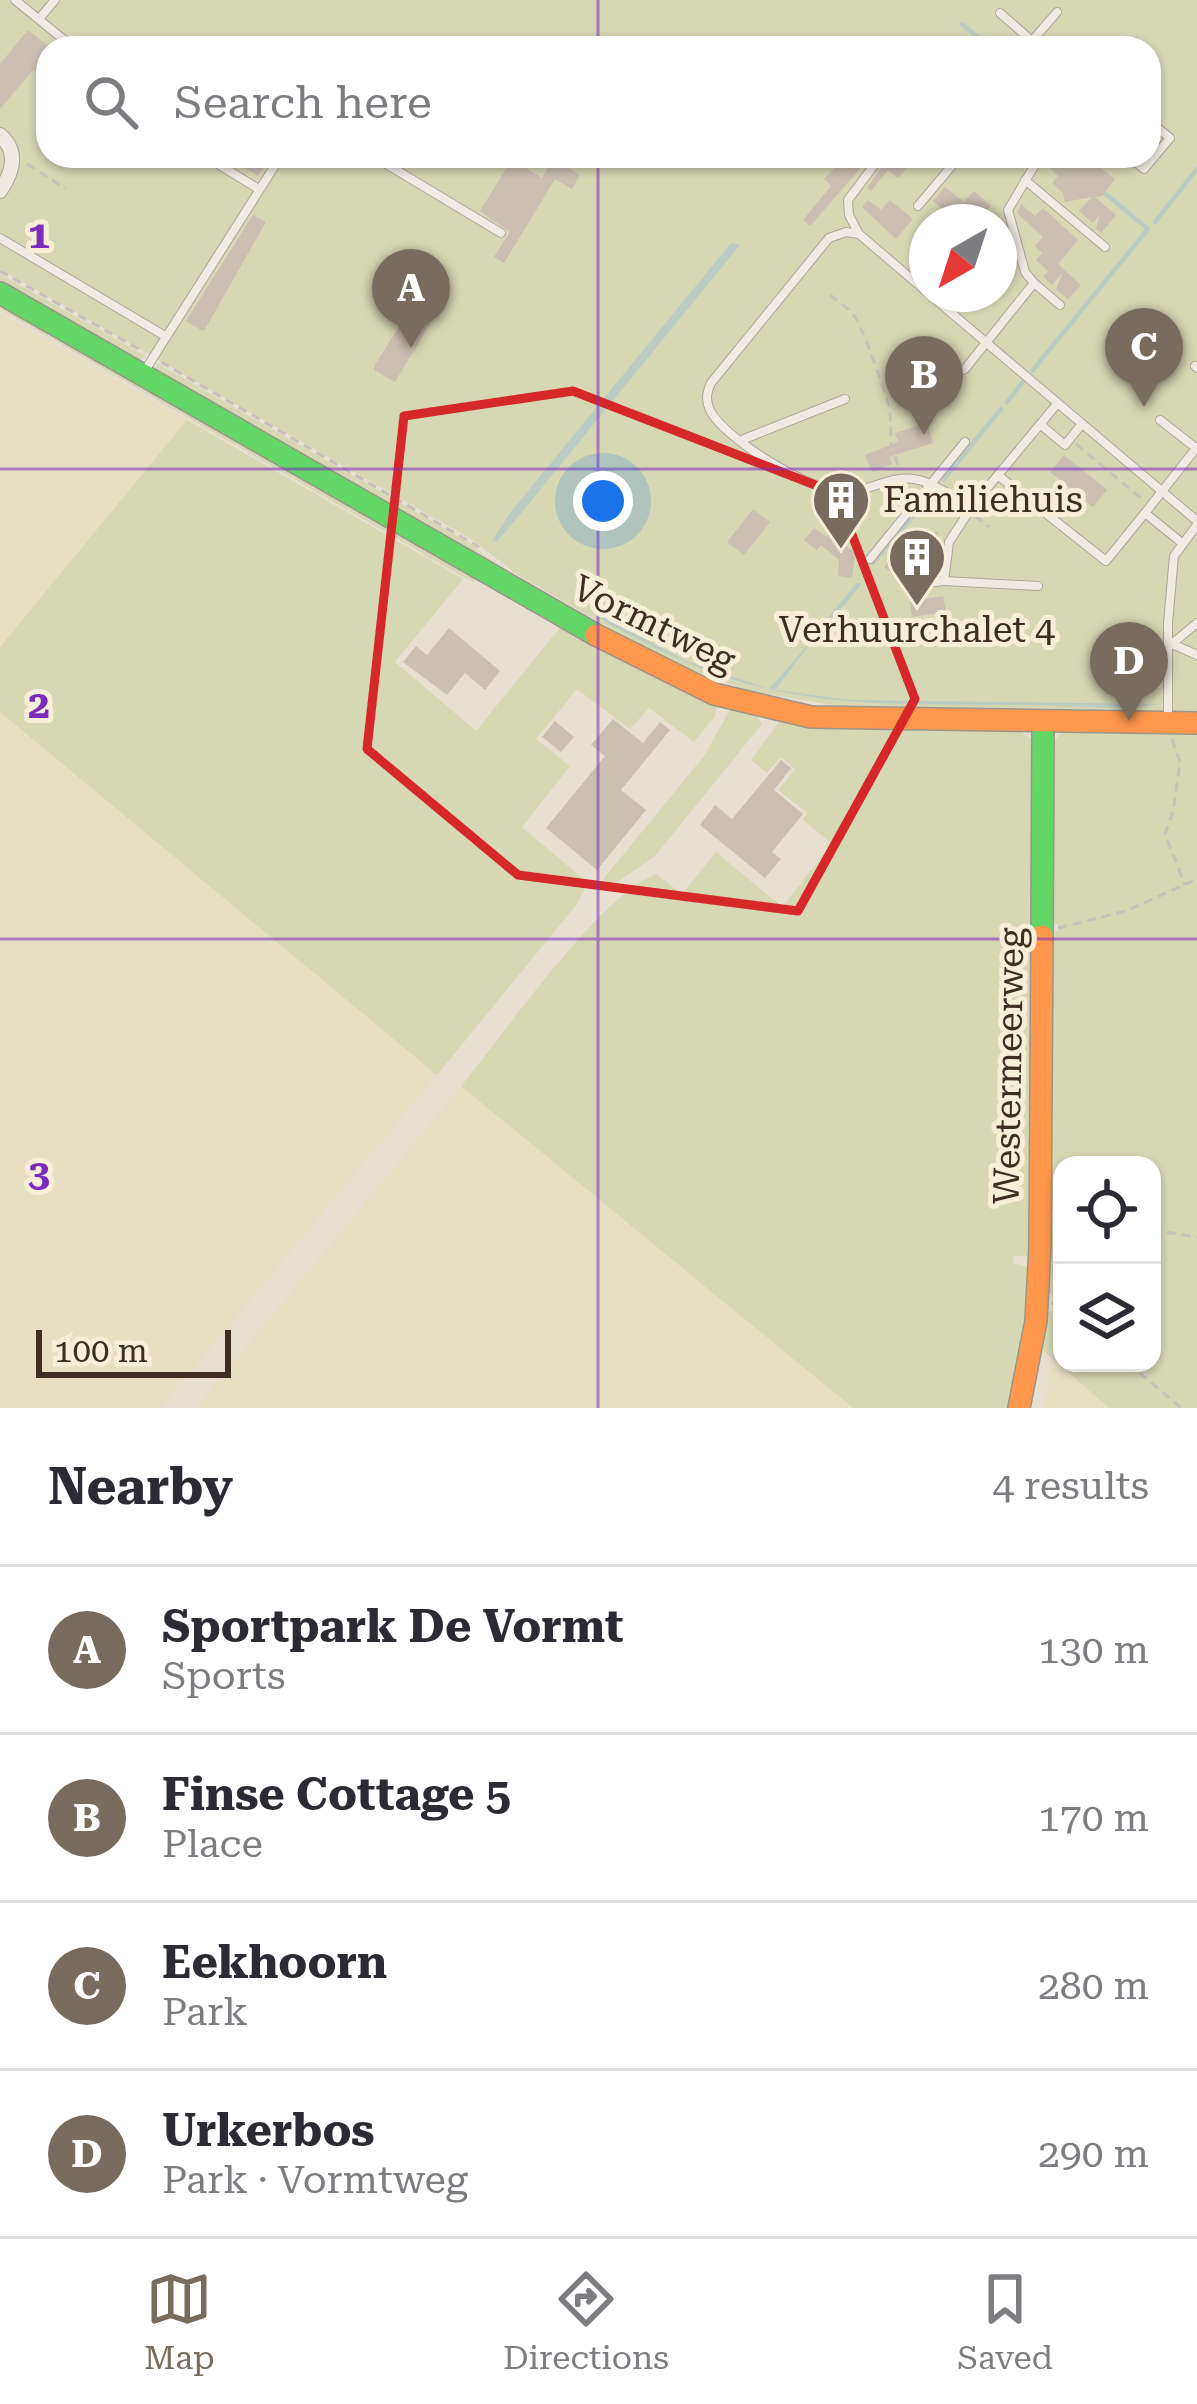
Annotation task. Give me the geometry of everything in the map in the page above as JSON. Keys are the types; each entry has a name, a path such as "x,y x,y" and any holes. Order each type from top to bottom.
{"street":[{"path":"0,135 13,158 0,191"},
{"name":"Vormtweg","path":"0,292 149,363 615,646 714,694 823,719 1043,723 1170,733 1197,723"},
{"name":"Westermeerweg","path":"1018,1408 1036,1321 1040,1246 1043,723"}],"lane":[{"path":"15,0 59,36"},
{"path":"39,20 55,0"},
{"path":"1000,13 1023,36"},
{"path":"1040,36 1057,13"},
{"path":"224,168 257,188"},
{"path":"149,363 271,168"},
{"path":"394,168 501,233"},
{"path":"871,168 847,206 859,234 909,277"},
{"path":"920,204 950,168"},
{"path":"1031,168 1008,210 1025,272 1060,304"},
{"path":"1024,180 1105,247"},
{"path":"859,234 846,232 830,238 711,383 709,409 785,473 823,489 844,493 903,478 930,484 971,508"},
{"path":"0,238 165,336"},
{"path":"912,392 965,369 1034,284"},
{"path":"950,312 1197,523 1174,556 1170,733"},
{"path":"742,440 845,399"},
{"path":"944,581 949,542 971,508 1057,404"},
{"path":"1000,477 1106,561 1196,448 1160,420"},
{"path":"1041,425 1065,445 1081,425"},
{"path":"870,560 965,442"},
{"path":"1148,510 1182,543"},
{"path":"926,583 1038,586"},
{"path":"1170,643 1197,623"},
{"path":"1170,643 1197,655"}],"path":[{"path":"20,160 66,189"},
{"path":"0,271 149,363 484,550"},
{"path":"830,296 856,316 862,339 871,350 890,412 888,443 903,478"},
{"path":"1070,439 1148,510"},
{"path":"971,508 989,527"},
{"path":"1170,733 1180,762 1174,812 1165,834 1185,884"},
{"path":"1052,928 1126,911 1197,879"},
{"path":"1161,1231 1197,1237"},
{"path":"1139,1372 1181,1408"}],"highlighted area":[{"path":"573,391 836,493 915,699 798,911 518,875 367,749 404,416"}],"shaded area":[{"path":"731,243 740,245 513,523 492,541 510,513"},
{"path":"0,313 187,420 0,647"},
{"path":"593,611 686,661 766,688 685,662"},
{"path":"820,631 775,690 849,700 1160,704 871,703 824,698 778,691 769,689"},
{"path":"0,712 437,1075 161,1408 0,1408"},
{"path":"461,1086 853,1408 195,1408"},
{"path":"1053,1346 1053,1372 1081,1372 1158,1408 1044,1408"}],"green space":[{"path":"0,0 1197,0 1197,1408 1109,1408 1068,1372 1161,1372 1161,1156 1053,1156 1053,1212 1045,1204 1050,933 1059,930 1047,918 1053,743 1061,733 1062,709 839,706 749,691 631,640 519,576 471,539 0,269"},
{"path":"0,274 146,356 132,363 0,287"},
{"path":"0,298 477,576 473,582 465,578 0,309"},
{"path":"157,363 470,543 505,572 156,377"},
{"path":"187,420 463,579 395,662 476,731 562,625 717,703 715,716 694,742 649,708 630,729 577,689 536,739 570,766 522,827 588,883 577,904 437,1075 0,712 0,647"},
{"path":"731,708 752,711 762,724 655,856 609,888 600,889 704,756"},
{"path":"781,719 1014,728 1033,740 1035,1257 1014,1256 1013,1263 1035,1269 1030,1331 1009,1408 853,1408 461,1086 581,937 633,887 656,874 682,894 716,852 782,907 832,844 803,820 807,813 778,790 795,769 781,757 767,773 751,760"},
{"path":"1053,1217 1053,1296 1043,1289 1048,1218"},
{"path":"1053,1310 1053,1359 1038,1346 1042,1315"}],"building":[{"path":"28,30 36,36 36,73 33,70 0,109 0,64"},
{"path":"506,168 526,168 542,178 548,168 568,168 580,175 572,189 555,179 504,263 494,257 510,232 480,211"},
{"path":"834,168 861,168 810,226 803,220 831,186 824,179"},
{"path":"881,168 907,168 898,178 888,170 871,191 867,188"},
{"path":"1050,168 1101,168 1115,179 1102,196 1095,197 1116,215 1101,233 1096,229 1100,214 1093,223 1079,211 1092,197 1065,202 1052,183 1058,176"},
{"path":"945,187 964,202 974,191 989,204 937,204 933,201"},
{"path":"868,200 881,210 890,200 909,216 909,224 896,239 862,207"},
{"path":"1021,204 1035,216 1043,208 1078,240 1058,264 1081,285 1068,299 1056,289 1063,272 1052,285 1043,277 1048,271 1036,260 1042,253 1035,246 1043,237 1017,213"},
{"path":"253,215 266,222 201,330 186,321"},
{"path":"416,299 437,312 395,382 374,370 375,365"},
{"path":"927,423 933,443 889,457 892,464 872,472 865,455 898,442 895,433"},
{"path":"1064,455 1107,490 1093,507 1050,472"},
{"path":"753,509 770,522 744,555 727,542"},
{"name":"Familiehuis","path":"814,528 855,553 852,578 838,576 839,560 821,545 817,550 804,540"},
{"path":"938,532 938,561 911,561 897,577 884,567 913,533"},
{"path":"943,596 946,612 912,617 910,601"},
{"path":"449,628 500,671 485,690 465,673 447,695 403,662 416,646 427,655"},
{"path":"613,719 643,743 660,722 670,730 621,790 646,810 597,870 546,828 605,756 591,745"},
{"path":"555,721 574,737 561,752 542,737"},
{"path":"781,760 791,768 774,790 803,814 772,852 781,859 765,878 700,825 715,805 732,819"}],"waterway":[{"path":"962,24 976,36"},
{"path":"1155,222 1197,169"},
{"path":"1032,371 1148,229 1101,190"},
{"path":"1007,402 1023,382"},
{"path":"943,480 1001,409"},
{"path":"873,563 933,492"},
{"path":"820,631 858,585"}],"traffic: fast":[{"path":"0,293 596,635"},
{"path":"1042,936 1043,723"}],"traffic: slow":[{"path":"596,635 714,694 811,717 1197,723"},
{"path":"1019,1408 1036,1321 1040,1246 1042,936"}],"place":[{"name":"Sportpark De Vormt","path":"411,348"},
{"name":"Eekhoorn","path":"1144,407"},
{"name":"Finse Cottage 5","path":"924,435"},
{"name":"Familiehuis","path":"841,551"},
{"name":"Verhuurchalet 4","path":"917,608"},
{"name":"Urkerbos","path":"1129,721"}]}
